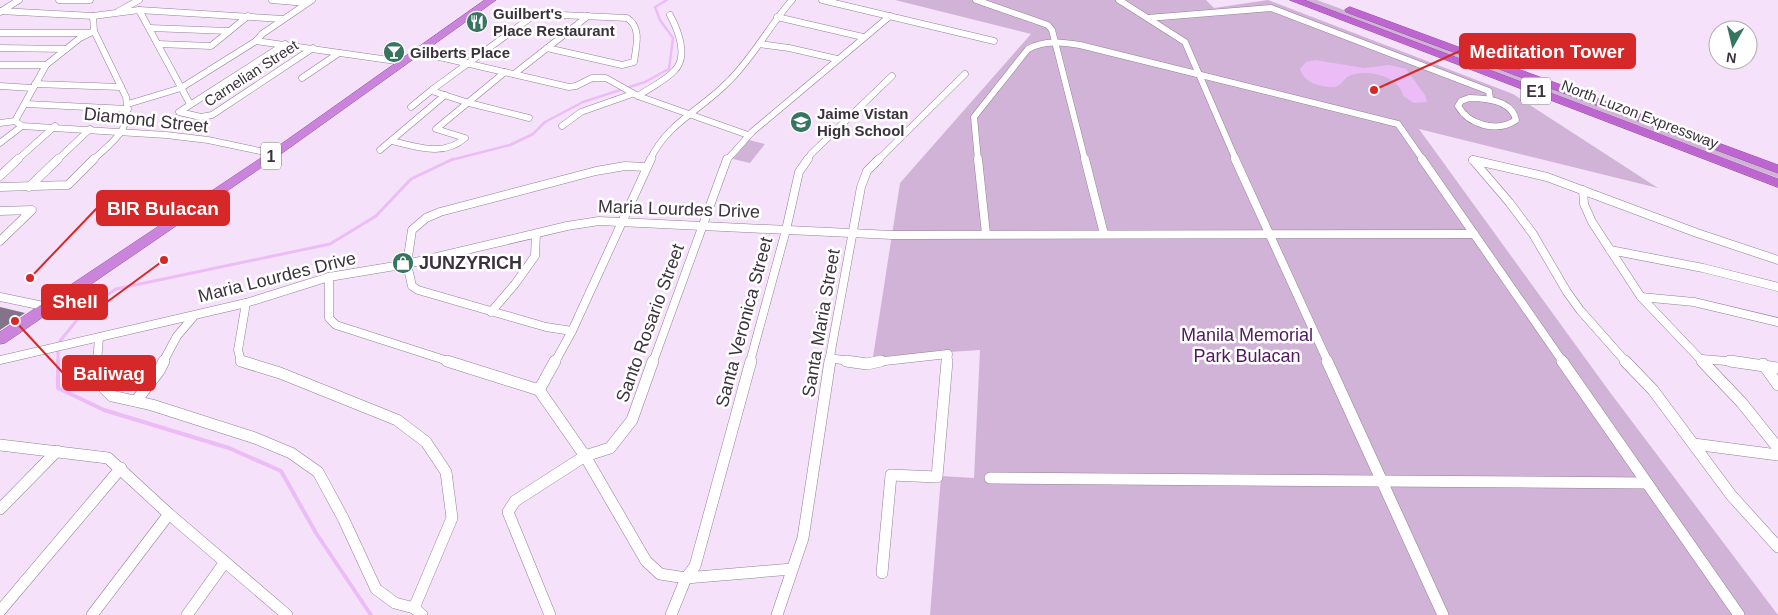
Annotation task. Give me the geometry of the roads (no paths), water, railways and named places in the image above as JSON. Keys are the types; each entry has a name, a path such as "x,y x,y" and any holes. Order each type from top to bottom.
{"highway":[{"name":"1","path":"0,339 274,154 491,0"},
{"name":"North Luzon Expressway","path":"1295,0 1778,183"},
{"name":"North Luzon Expressway","path":"1322,0 1778,169"}],"street":[{"path":"0,11 19,0"},
{"path":"59,0 90,0"},
{"path":"117,13 139,0"},
{"path":"272,0 309,2"},
{"path":"539,390 572,331 655,150 670,131 728,83 792,0"},
{"path":"822,0 994,41"},
{"path":"976,0 1048,25 1052,30 1104,234"},
{"path":"1119,0 1185,42 1269,234 1443,615"},
{"path":"26,104 128,106 180,88 256,41 262,34 309,2"},
{"path":"1148,18 1271,8 1489,91 1490,99"},
{"path":"0,11 93,16 139,10 283,19"},
{"path":"139,10 190,104"},
{"path":"411,107 424,95 530,18 539,14 627,18 632,21 638,36 634,62 622,65 606,78"},
{"path":"562,126 581,112 633,94 675,71 678,66 681,49 678,30 670,15"},
{"path":"0,187 68,185 124,130 128,106 121,87 91,32 93,16"},
{"path":"158,44 206,47 214,44 248,16"},
{"path":"514,74 588,16"},
{"name":"Santo Rosario Street","path":"550,615 508,512 515,500 586,456 610,448 632,420 725,163 730,154 748,135 890,16"},
{"path":"777,17 863,37"},
{"path":"150,28 229,31"},
{"path":"0,33 91,32"},
{"path":"15,121 46,65 91,32"},
{"path":"256,41 403,62"},
{"path":"986,234 974,117 1028,49 1034,45 1055,42 1080,45 1398,124 1739,615"},
{"name":"Carnelian Street","path":"284,44 179,112 201,117 212,115 313,48"},
{"path":"759,44 789,48 837,59"},
{"path":"0,48 66,49"},
{"path":"546,48 622,65"},
{"path":"302,78 339,52"},
{"path":"418,52 569,87 576,86 592,78 606,78 633,94 748,135"},
{"path":"0,65 46,65"},
{"path":"392,141 428,150 460,143 465,138 436,129 505,72"},
{"name":"Santa Maria Street","path":"777,615 803,538 830,358 861,187 868,171 965,74"},
{"name":"Santa Veronica Street","path":"671,615 686,578 694,566 786,230 799,172 804,162 892,76"},
{"path":"0,86 121,87"},
{"path":"433,90 469,103 529,118"},
{"path":"380,150 446,95"},
{"path":"1466,99 1490,99 1503,104 1513,111 1517,118 1515,122 1502,126 1482,124 1466,117 1458,108 1459,102 1466,99"},
{"path":"0,123 15,121 22,126 0,142"},
{"name":"Diamond Street","path":"22,126 124,130 208,140 274,154"},
{"path":"0,176 55,126"},
{"path":"29,186 90,129"},
{"path":"1778,260 1528,172 1473,160 1509,202 1532,234 1580,310 1653,390 1731,494 1778,547"},
{"path":"572,331 546,327 418,290 412,286 407,264 412,230 426,218 440,212 596,171 626,166 646,167"},
{"path":"1582,190 1584,204 1588,213 1641,297 1667,326 1702,359 1778,448"},
{"path":"0,210 32,210 0,241"},
{"name":"Maria Lourdes Drive","path":"0,360 196,315 329,277 407,264 599,221 853,234 1474,234"},
{"path":"491,312 515,284 535,256 536,234"},
{"path":"1610,250 1703,268 1778,287"},
{"path":"329,277 329,318 336,325 539,390 586,456 646,561 660,574 686,578 792,569"},
{"path":"0,297 48,307"},
{"path":"1641,297 1694,302 1778,322"},
{"path":"98,338 97,360 103,387 112,396 136,401 255,438 292,453 318,472 343,518 376,589 396,603 418,611 452,518 446,472 426,442 397,420 280,373 241,360 238,350 246,302"},
{"path":"136,401 159,371 169,348 177,336 196,315"},
{"path":"830,358 867,364 884,360 948,354 937,476 891,475 882,573"},
{"path":"1702,359 1763,364 1778,368"},
{"path":"1763,364 1778,385"},
{"path":"1694,444 1778,455"},
{"path":"0,445 108,458 122,468 169,514 287,615"},
{"path":"0,509 57,451"},
{"path":"0,611 122,468"},
{"path":"990,478 1647,483"},
{"path":"92,615 169,514"},
{"path":"187,615 225,562"}],"waterway":[{"path":"451,160 510,145 533,134 545,122 583,102 645,82 669,69 673,38 660,20 655,7 667,0"},
{"path":"60,341 85,310 116,289 330,244 376,216 411,179 453,159"},
{"path":"58,351 58,388 104,410 229,448 281,471 316,533 371,615"}],"place":[{"name":"Guilbert's Place Restaurant","path":"477,22"},
{"name":"Gilberts Place","path":"394,52"},
{"name":"Meditation Tower","path":"1374,90"},
{"name":"Jaime Vistan High School","path":"801,122"},
{"name":"Shell","path":"164,260"},
{"name":"JUNZYRICH","path":"403,263"},
{"name":"BIR Bulacan","path":"30,278"},
{"name":"Baliwag","path":"15,321"}],"park label":[{"name":"Manila Memorial Park Bulacan","path":"1247,345"}]}
